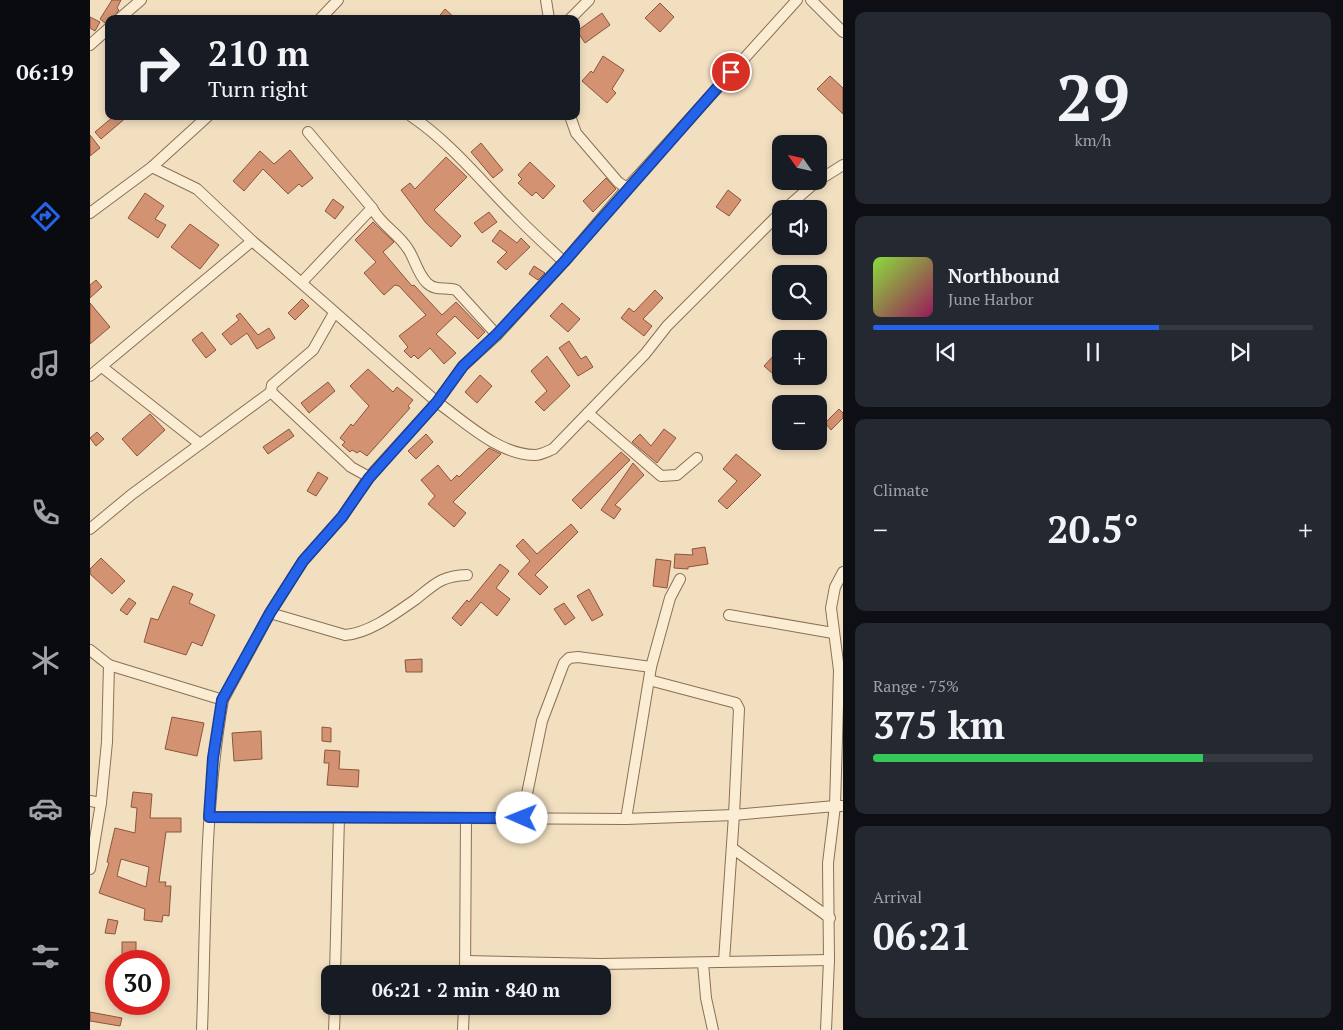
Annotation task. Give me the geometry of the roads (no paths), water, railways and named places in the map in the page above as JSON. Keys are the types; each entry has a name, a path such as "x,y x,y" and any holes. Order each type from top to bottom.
{"street":[{"path":"124,15 141,0"},
{"path":"324,15 338,0"},
{"path":"546,0 548,15"},
{"path":"574,15 589,0"},
{"path":"202,1030 209,817 213,758 222,700 270,613 303,561 342,517 369,478 437,402 463,366 497,334 564,262 627,188 797,0"},
{"path":"811,0 843,32"},
{"path":"90,45 105,32"},
{"path":"90,213 152,167 204,120"},
{"path":"417,120 460,155 514,214 564,262"},
{"path":"571,120 576,133 618,182 627,188"},
{"path":"308,132 372,208 378,219 408,248 419,273 427,283 436,289 456,290 497,334"},
{"path":"828,175 843,165"},
{"path":"152,167 197,189 252,241 302,282 334,313 437,402 497,444 515,452 537,456 554,449 645,354 667,326 772,221"},
{"path":"796,200 807,190"},
{"path":"302,282 372,208"},
{"path":"90,376 252,241"},
{"path":"90,529 131,495 271,392 272,385 313,350 334,313"},
{"path":"102,367 200,444"},
{"path":"271,392 351,467 369,478"},
{"path":"588,413 661,476 677,475 697,458"},
{"path":"826,1030 830,918 828,863 839,806 839,670 833,632 832,608 835,587 843,572"},
{"path":"270,613 345,636 357,634 401,608 438,581 453,576 466,575"},
{"path":"626,819 651,667 670,598 680,579"},
{"path":"729,615 833,632"},
{"path":"90,650 109,665 222,700"},
{"path":"522,818 542,721 564,663 569,658 578,657 651,667"},
{"path":"90,869 101,803 107,742 109,665"},
{"path":"649,680 736,703 739,709 724,961"},
{"path":"90,801 101,803"},
{"path":"209,817 626,819 734,815 839,806"},
{"path":"335,965 339,817"},
{"path":"466,818 466,965"},
{"path":"732,848 830,918"},
{"path":"466,961 703,963 829,960"},
{"path":"703,963 706,998 713,1030"},
{"path":"334,1030 335,1015"},
{"path":"464,1015 464,1030"}]}
